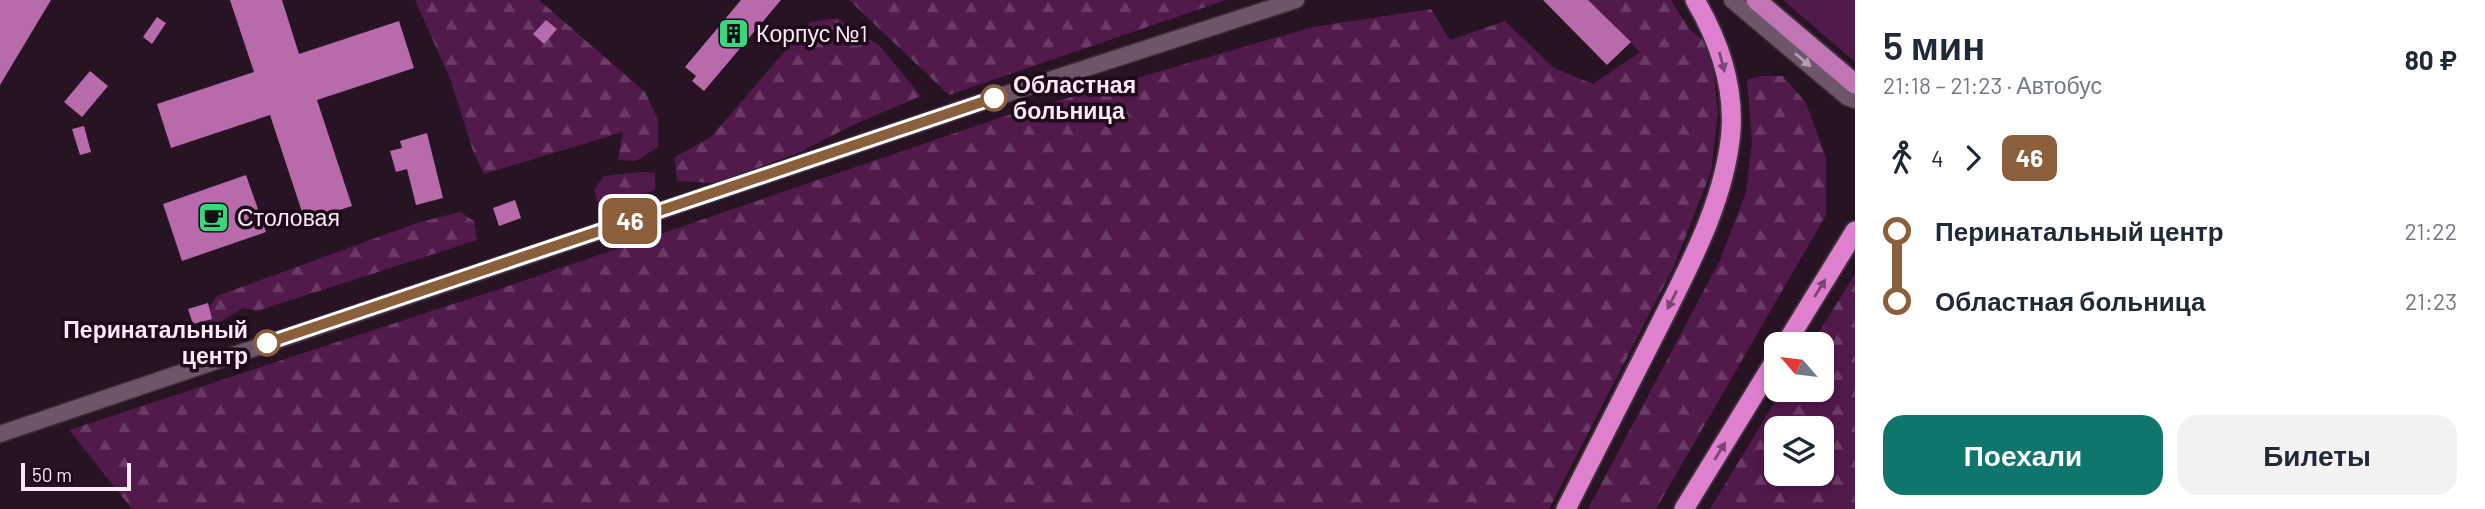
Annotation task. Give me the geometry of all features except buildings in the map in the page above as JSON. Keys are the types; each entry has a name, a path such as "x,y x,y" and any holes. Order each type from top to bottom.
{"highway":[{"path":"1566,509 1679,285 1701,238 1721,184 1731,129 1730,94 1723,60 1709,24 1695,0"},
{"path":"1793,332 1855,231"},
{"path":"1684,509 1764,379"}],"main road":[{"path":"1756,0 1855,84"}],"street":[{"path":"0,434 994,98 1296,0"},
{"path":"1732,0 1847,97 1855,100"}],"green space":[{"path":"415,0 539,0 645,92 658,119 658,147 636,161 618,160 623,132 484,174 473,151 451,81"},
{"path":"849,0 1226,0 949,95"},
{"path":"1588,0 1671,0 1689,29 1705,42 1714,75 1718,113 1711,172 1674,266 1549,509 132,509 69,430 508,286 1002,117 1313,27 1431,9 1450,40 1505,21 1554,68 1593,84 1640,52"},
{"path":"1783,0 1855,0 1855,62"},
{"path":"837,18 879,45 921,96 853,125 798,153 714,183 677,181 675,157 711,137 810,22"},
{"path":"1760,76 1783,76 1806,103 1826,158 1826,215 1656,509 1588,509 1720,260 1746,192 1752,143 1747,80"},
{"path":"655,173 655,190 600,209 594,190 604,176"},
{"path":"460,212 474,221 477,240 257,311 243,308 215,325 199,321 217,296 417,223"},
{"path":"1855,274 1855,509 1710,509 1764,420 1764,486 1834,486 1834,416 1766,416 1775,402 1834,402 1834,332 1819,332"}],"bus line":[{"name":"46","path":"267,343 994,98"}],"place":[{"name":"Корпус №1","path":"733,34"},
{"name":"Областная больница","path":"994,98"},
{"name":"Столовая","path":"214,218"},
{"name":"Перинатальный центр","path":"267,343"}]}
